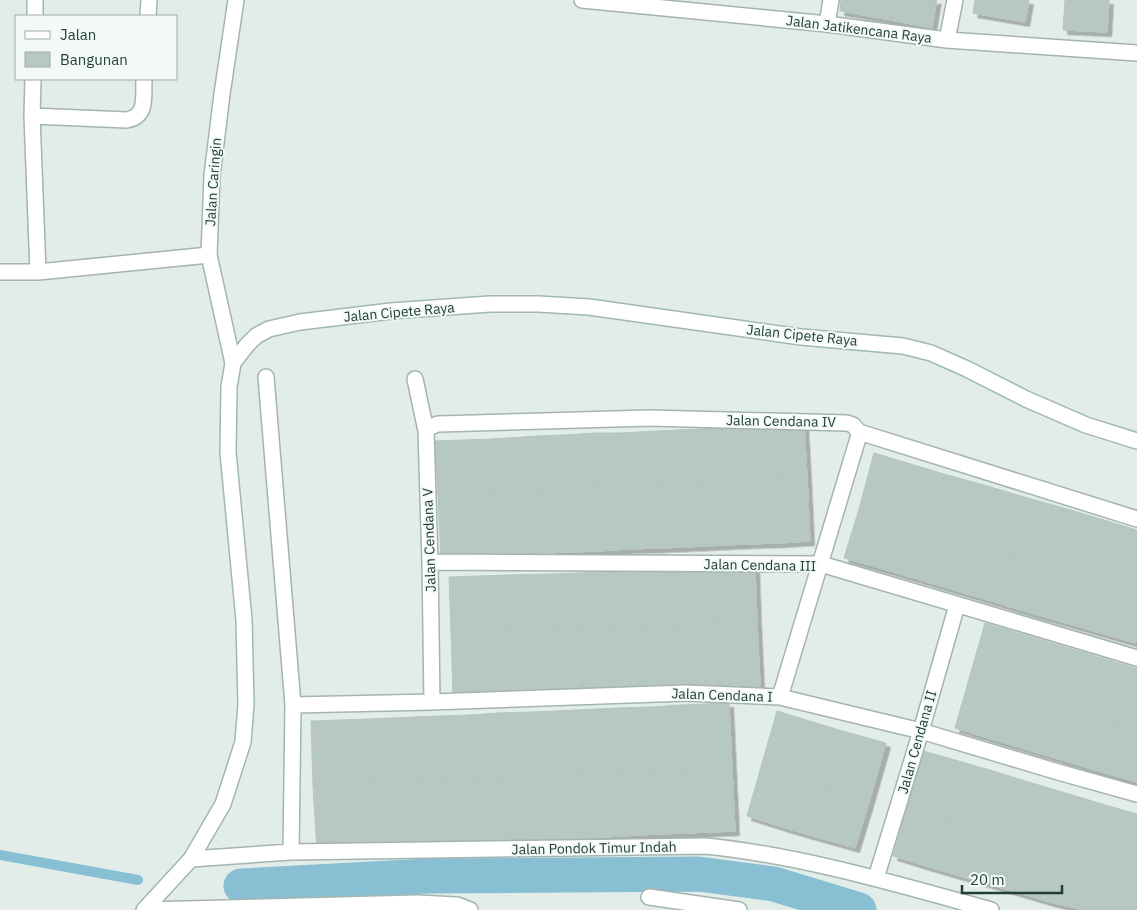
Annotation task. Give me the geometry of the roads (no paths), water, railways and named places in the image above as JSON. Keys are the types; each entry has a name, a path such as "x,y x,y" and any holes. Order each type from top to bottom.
{"street":[{"path":"35,0 35,15"},
{"path":"148,15 149,0"},
{"name":"Jalan Caringin","path":"233,363 209,255 212,176 236,0"},
{"name":"Jalan Jatikencana Raya","path":"582,0 708,6 947,40 1137,53"},
{"path":"826,24 831,0"},
{"path":"947,40 955,0"},
{"path":"33,80 32,116 38,272"},
{"path":"32,116 134,119 140,114 143,107 144,80"},
{"path":"0,272 38,272 209,255"},
{"name":"Jalan Cipete Raya","path":"145,910 191,859 223,804 243,742 246,704 244,620 228,452 229,387 233,363 256,336 269,329 300,322 391,311 490,304 589,307 801,337 903,346 931,353 1026,399 1086,425 1137,441"},
{"path":"266,377 294,705 291,852"},
{"name":"Jalan Cendana V","path":"414,379 426,431 432,702"},
{"name":"Jalan Cendana IV","path":"426,431 438,424 650,418 847,423 853,425 859,432 1137,519"},
{"path":"780,697 859,432"},
{"name":"Jalan Cendana III","path":"430,562 821,564 1137,658"},
{"name":"Jalan Cendana II","path":"876,878 921,731 956,605"},
{"name":"Jalan Cendana I","path":"294,705 686,693 780,697 921,731 1137,794"},
{"name":"Jalan Pondok Timur Indah","path":"191,859 291,852 706,846 738,850 876,878 991,910"},
{"path":"649,897 739,910"},
{"path":"145,910 417,903 457,905 470,910"}],"waterway":[{"path":"0,855 138,880"},
{"path":"241,886 427,876 698,874 774,884 859,910"}]}
